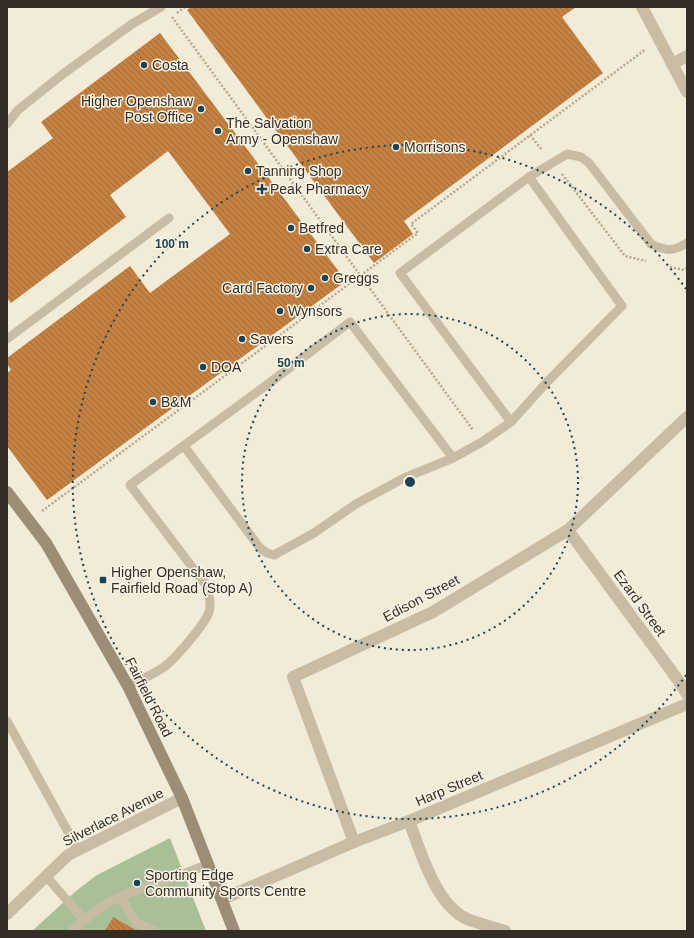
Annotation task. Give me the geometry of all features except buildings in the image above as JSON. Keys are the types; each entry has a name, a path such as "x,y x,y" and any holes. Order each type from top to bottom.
{"street":[{"path":"642,7 687,92"},
{"path":"672,64 687,56"},
{"name":"Edison Street","path":"354,842 293,678 433,612 568,530 687,417"},
{"name":"Fairfield Road","path":"7,492 46,543 128,686 182,798 223,899 234,931"},
{"name":"Ezard Street","path":"568,530 687,694"},
{"name":"Harp Street","path":"223,899 354,842 409,821 687,704"},
{"name":"Silverlace Avenue","path":"7,914 68,855 182,798"},
{"path":"409,821 437,890 447,902 455,911 467,918 505,931"}],"lane":[{"path":"7,124 18,110 63,74 132,24 165,9"},
{"path":"511,422 400,273 529,177 567,154 581,157 589,164 651,244 664,250 678,248 687,243"},
{"path":"184,446 260,548 267,553 274,555 314,532 356,504 404,478 453,458 482,442 511,422 547,382 622,306 529,177"},
{"path":"7,339 169,218"},
{"path":"128,686 164,667 198,629 210,612 210,601 205,584 130,485 350,322 453,458"},
{"path":"7,722 78,850"},
{"path":"72,931 83,919 120,896 208,864"},
{"path":"46,876 83,919"},
{"path":"120,896 136,924 155,931"}],"path":[{"path":"172,16 184,7"},
{"path":"165,9 172,16 482,442"},
{"path":"29,521 418,234 411,224 659,39"},
{"path":"530,135 625,256 647,261"},
{"path":"666,266 684,270 687,268"}],"green space":[{"name":"Sporting Edge Community Sports Centre","path":"170,838 206,931 32,931 76,891 97,875"}],"place":[{"name":"Costa","path":"144,65"},
{"name":"Higher Openshaw Post Office","path":"201,109"},
{"name":"The Salvation Army - Openshaw","path":"218,131"},
{"name":"Morrisons","path":"396,147"},
{"name":"Tanning Shop","path":"248,171"},
{"name":"Peak Pharmacy","path":"262,189"},
{"name":"Betfred","path":"291,228"},
{"name":"Extra Care","path":"307,249"},
{"name":"Greggs","path":"325,278"},
{"name":"Card Factory","path":"311,288"},
{"name":"Wynsors","path":"280,311"},
{"name":"Savers","path":"242,339"},
{"name":"DOA","path":"203,367"},
{"name":"B&M","path":"153,402"},
{"name":"Higher Openshaw, Fairfield Road (Stop A)","path":"103,580"},
{"name":"Sporting Edge Community Sports Centre","path":"137,883"}]}
